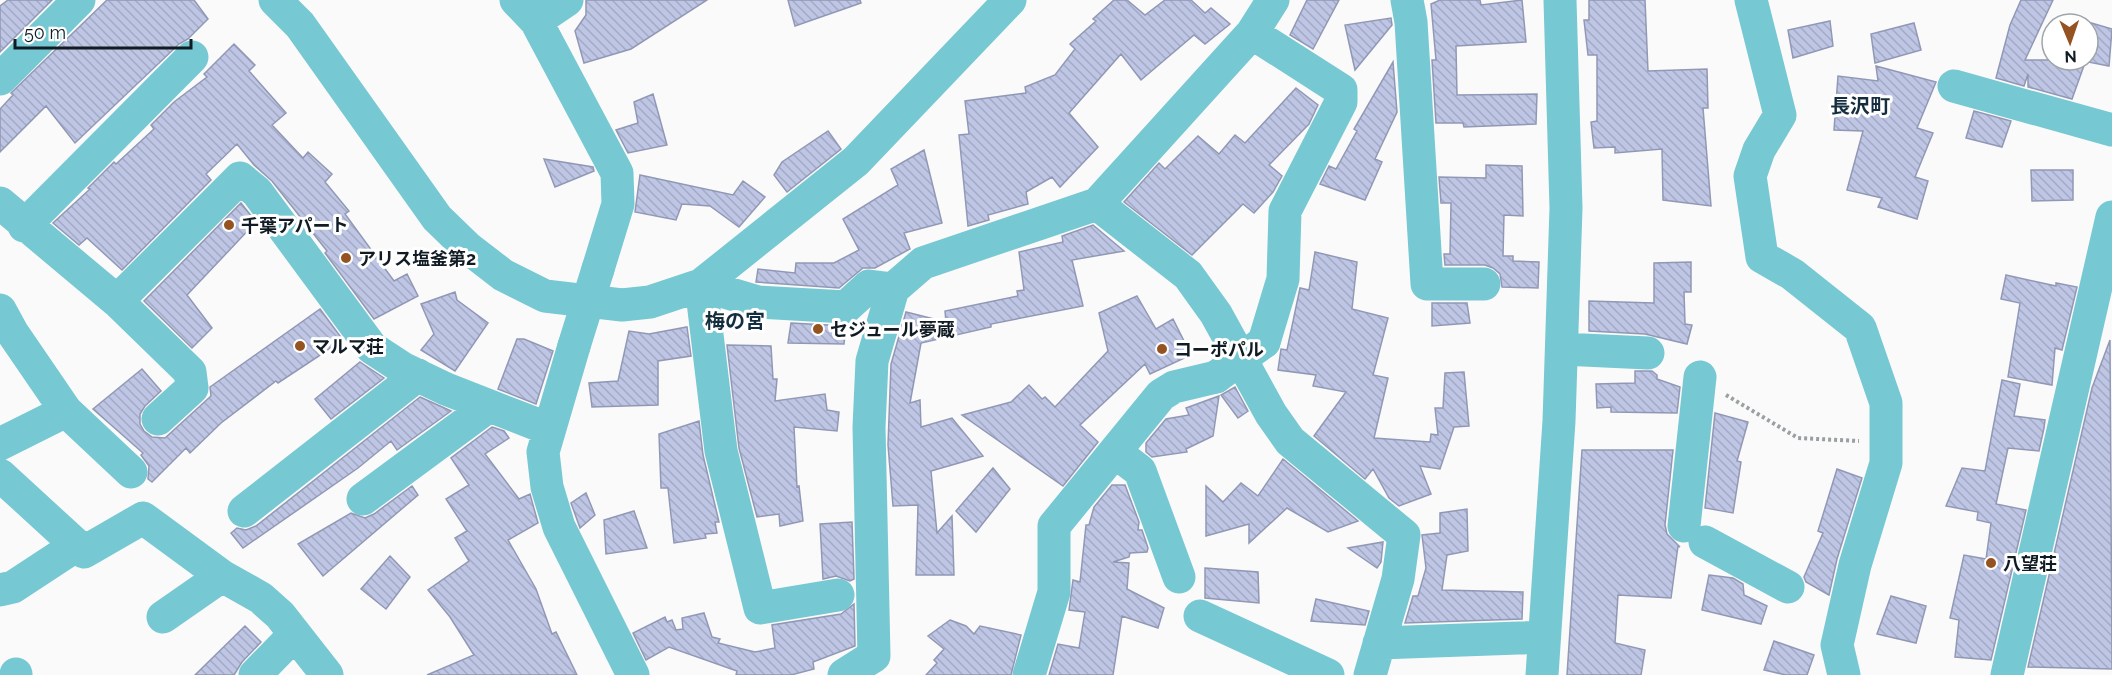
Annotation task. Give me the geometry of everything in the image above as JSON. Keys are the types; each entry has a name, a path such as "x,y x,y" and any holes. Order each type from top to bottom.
{"street":[{"path":"0,79 79,0"},
{"path":"275,0 300,25 437,218 503,275 545,296 622,305 650,302 701,285 856,161 1010,0"},
{"path":"567,0 526,11 617,173 618,204 543,452 546,487 559,527 634,674"},
{"path":"844,675 874,656 869,427 872,361 893,289 923,263 1097,204 1252,33 1273,0"},
{"path":"1407,0 1411,22 1427,284 1484,284"},
{"path":"1542,675 1562,349 1566,208 1560,0"},
{"path":"1751,0 1780,115 1759,150 1750,176 1762,257 1792,274 1860,328 1886,403 1886,462 1855,565 1836,645 1844,675"},
{"path":"1029,675 1054,592 1054,526 1161,395 1174,387 1216,377 1264,342 1283,279 1284,211 1341,102 1341,90 1252,33"},
{"path":"24,226 192,57"},
{"path":"1954,86 2112,130"},
{"path":"117,301 240,178 257,192 372,348 418,375 549,429"},
{"path":"0,203 24,226 117,301 190,372 192,388 158,419"},
{"path":"1097,204 1188,275 1216,314 1271,414 1290,441 1404,535 1398,579 1370,675"},
{"path":"2007,675 2112,217"},
{"path":"701,285 758,302 846,307 869,286 893,289"},
{"path":"701,285 721,452 760,608 838,595"},
{"path":"0,310 12,332 66,411 131,472"},
{"path":"1562,349 1648,353"},
{"path":"244,510 418,375"},
{"path":"1700,377 1695,534 1788,586"},
{"path":"363,499 489,406"},
{"path":"0,444 66,411"},
{"path":"1115,452 1140,471 1179,577"},
{"path":"0,475 84,552 143,518 222,576 261,598 295,634 327,675"},
{"path":"0,590 14,587 77,545"},
{"path":"163,617 222,576"},
{"path":"1200,616 1328,675"},
{"path":"255,675 295,634"},
{"path":"1379,643 1544,637"}],"path":[{"path":"1700,377 1798,438 1886,442"}],"building":[{"path":"8,0 52,0 0,52 0,6"},
{"path":"107,0 194,0 208,19 75,143 46,106 0,152 0,109 13,95 11,93"},
{"path":"586,0 707,0 631,49 584,63 575,31 586,15"},
{"path":"788,0 860,0 861,3 795,26"},
{"path":"1114,0 1127,0 1145,15 1165,0 1191,0 1205,13 1211,8 1230,24 1205,44 1194,35 1141,80 1121,54 1069,113 1098,147 1060,187 1052,177 1026,192 1028,204 988,215 989,220 968,226 959,135 969,134 965,101 1026,93 1025,87 1055,75 1075,49 1070,44 1096,21 1093,19"},
{"path":"1307,0 1339,0 1313,49 1290,35"},
{"path":"1440,0 1480,0 1481,5 1522,0 1526,42 1456,46 1457,95 1537,94 1536,124 1464,127 1463,123 1436,123 1432,60 1436,60 1431,4"},
{"path":"1589,0 1645,0 1648,71 1707,69 1708,108 1703,108 1711,206 1663,200 1662,149 1615,153 1615,147 1594,148 1591,122 1597,121 1597,55 1588,55 1584,20 1589,20"},
{"path":"2021,0 2053,0 2047,12 2040,12 2040,28 2025,60 2040,60 2040,72 2082,72 2072,99 2028,87 2028,74 2024,86 1996,78 2010,25"},
{"path":"1391,18 1392,25 1355,70 1345,25"},
{"path":"1830,21 1833,46 1793,58 1788,30"},
{"path":"1914,23 1921,50 1875,63 1871,34"},
{"path":"2100,26 2112,29 2109,66 2100,64"},
{"path":"234,44 255,65 249,71 286,113 272,125 303,158 308,152 332,174 325,182 349,211 345,214 394,281 407,274 418,296 374,319 325,253 327,251 272,181 254,165 237,144 206,174 211,180 122,270 87,238 79,245 53,223 90,189 88,188 114,162 116,164 154,129 151,125 174,102 207,77 204,74"},
{"path":"1393,62 1397,112 1375,159 1382,162 1365,200 1320,184 1329,166 1336,169 1357,131 1354,129"},
{"path":"1876,66 1936,82 1917,128 1933,133 1915,177 1928,181 1917,219 1878,207 1882,198 1847,190 1863,131 1834,130 1838,76 1878,81"},
{"path":"1296,88 1318,105 1309,124 1269,165 1282,176 1273,192 1254,213 1243,204 1192,255 1124,202 1159,163 1165,169 1198,136 1219,154 1235,135 1245,143"},
{"path":"653,94 667,145 628,153 616,130 638,123 634,102"},
{"path":"1974,111 2011,121 2002,147 1966,138"},
{"path":"828,131 841,149 787,192 774,175 782,162"},
{"path":"924,150 942,223 904,233 910,249 875,268 863,268 839,288 756,282 758,269 795,273 796,263 834,263 859,250 843,219 898,185 891,169"},
{"path":"544,159 593,167 594,171 555,187"},
{"path":"1486,165 1522,166 1523,216 1504,215 1503,256 1513,256 1513,261 1539,262 1538,288 1502,287 1500,274 1485,265 1445,265 1444,254 1450,254 1451,203 1441,203 1439,177 1486,178"},
{"path":"2031,170 2073,170 2073,200 2032,201"},
{"path":"640,175 733,195 743,181 765,197 739,227 710,206 682,204 676,220 635,212"},
{"path":"241,203 256,222 187,295 212,328 192,348 144,301"},
{"path":"1093,225 1124,251 1072,260 1083,306 991,324 991,327 921,343 910,403 920,400 921,427 952,418 983,456 931,471 937,533 952,516 954,575 916,575 918,505 893,506 888,445 891,364 906,312 946,322 945,311 1018,296 1017,291 1024,290 1019,252 1063,242 1062,236"},
{"path":"1315,252 1357,262 1352,309 1388,318 1373,375 1388,378 1374,438 1430,442 1431,434 1438,435 1435,408 1443,408 1445,373 1464,372 1469,426 1454,427 1440,469 1420,466 1431,494 1399,506 1389,498 1373,469 1365,479 1314,436 1346,392 1313,386 1316,375 1278,370 1281,349 1287,350 1300,288 1309,290"},
{"path":"1691,262 1691,292 1684,292 1685,324 1692,325 1687,344 1645,334 1589,331 1589,301 1654,303 1654,263"},
{"path":"2006,275 2056,286 2056,283 2077,287 2062,350 2055,348 2052,385 2008,377 2020,303 2001,299"},
{"path":"455,292 457,300 488,323 455,371 421,350 434,334 421,304"},
{"path":"1137,296 1156,329 1173,319 1191,355 1150,374 1145,364 1080,425 1098,442 1063,486 962,415 1011,402 1029,385 1042,399 1045,397 1055,407 1108,351 1099,313"},
{"path":"1432,303 1467,303 1470,323 1432,326"},
{"path":"320,309 343,340 278,383 276,381 221,423 190,453 186,448 152,482 148,479 149,466 141,455 143,453 93,409 142,369 161,391 145,406 140,414 140,424 144,431 152,437 165,438 211,396 210,387"},
{"name":"セジュール夢蔵","path":"791,323 846,326 844,344 788,343"},
{"path":"687,327 691,356 658,361 658,405 592,407 589,383 618,381 629,331 649,334"},
{"path":"517,339 524,339 553,351 536,404 498,389"},
{"path":"2110,340 2112,669 2028,667 2092,388"},
{"path":"727,345 771,346 773,379 777,379 775,401 825,394 827,410 839,412 837,431 794,427 797,487 799,486 803,521 780,526 779,514 757,517 739,448"},
{"path":"360,362 384,378 331,419 315,399"},
{"path":"1635,371 1652,371 1657,375 1657,379 1680,387 1677,413 1611,412 1611,407 1597,408 1596,384 1635,383"},
{"path":"2002,380 2020,384 2014,416 2045,420 2044,428 2039,451 2008,448 1996,504 2026,510 1991,660 1955,657 1959,620 1950,618 1964,555 1986,559 1991,523 1977,520 1978,512 1946,506 1962,468 1985,471"},
{"path":"1235,387 1248,411 1238,418 1221,395"},
{"path":"1219,396 1213,436 1186,449 1187,452 1152,457 1146,452 1146,443 1166,419 1189,415 1186,408"},
{"path":"420,397 451,411 397,450 391,441 358,468 243,548 231,533 237,528 246,530 256,526"},
{"path":"1715,413 1748,422 1737,461 1741,462 1733,513 1705,508"},
{"path":"699,421 703,455 719,522 715,522 717,533 705,534 706,538 674,543 668,488 661,488 659,434"},
{"path":"492,427 504,431 509,438 485,454 519,499 530,494 538,523 508,540 536,589 552,634 556,632 577,675 427,675 474,655 450,617 428,590 469,561 455,538 467,531 446,499 469,485 451,458"},
{"path":"1582,450 1673,450 1665,525 1667,534 1680,547 1678,546 1671,598 1618,595 1615,643 1645,650 1641,675 1567,675"},
{"path":"1283,459 1358,521 1328,532 1287,508 1249,543 1249,524 1206,536 1206,486 1223,502 1241,483 1258,496"},
{"path":"993,468 1010,489 976,532 956,511"},
{"path":"1837,469 1862,478 1837,559 1829,595 1806,582 1804,577 1823,533 1818,531"},
{"path":"1112,485 1125,485 1139,522 1138,530 1142,530 1148,548 1147,552 1130,553 1129,557 1113,562 1129,563 1127,589 1164,608 1158,628 1122,616 1113,675 1049,675 1058,644 1079,648 1085,612 1069,610 1073,580 1080,582 1086,525 1089,525 1094,507"},
{"path":"412,486 418,495 323,576 298,544 351,513 365,518 374,514"},
{"path":"586,493 595,515 580,528 571,503"},
{"path":"1467,509 1468,551 1447,555 1442,590 1523,592 1522,619 1405,623 1413,596 1418,596 1426,568 1422,535 1440,533 1440,513"},
{"path":"634,511 647,548 606,554 604,520"},
{"path":"852,522 854,579 850,581 836,576 823,579 820,524"},
{"path":"1383,542 1381,562 1377,568 1348,548"},
{"path":"390,556 410,577 386,609 361,589"},
{"path":"1205,568 1258,572 1259,603 1205,598"},
{"path":"1709,575 1733,578 1743,584 1744,595 1767,606 1761,624 1702,610"},
{"path":"1891,596 1926,606 1916,643 1877,634"},
{"path":"1316,599 1369,611 1365,625 1311,621"},
{"path":"854,604 855,646 813,662 814,669 791,675 736,675 737,671 669,647 646,660 633,633 665,617 667,622 672,620 676,630 683,629 682,618 704,613 712,637 720,639 718,643 755,652 775,648 772,625 841,614"},
{"path":"950,620 966,626 974,634 980,626 1021,635 1011,675 926,675 937,663 934,660 944,649 928,636"},
{"path":"245,626 261,642 242,662 234,675 195,675"},
{"path":"1774,641 1814,655 1807,675 1786,675 1764,670"}],"place":[{"name":"千葉アパート","path":"229,225"},
{"name":"アリス塩釜第2","path":"346,258"},
{"name":"セジュール夢蔵","path":"818,329"},
{"name":"マルマ荘","path":"300,346"},
{"name":"コーポパル","path":"1162,349"},
{"name":"八望荘","path":"1991,563"}],"district":[{"name":"長沢町","path":"1860,106"},
{"name":"梅の宮","path":"735,321"}]}
